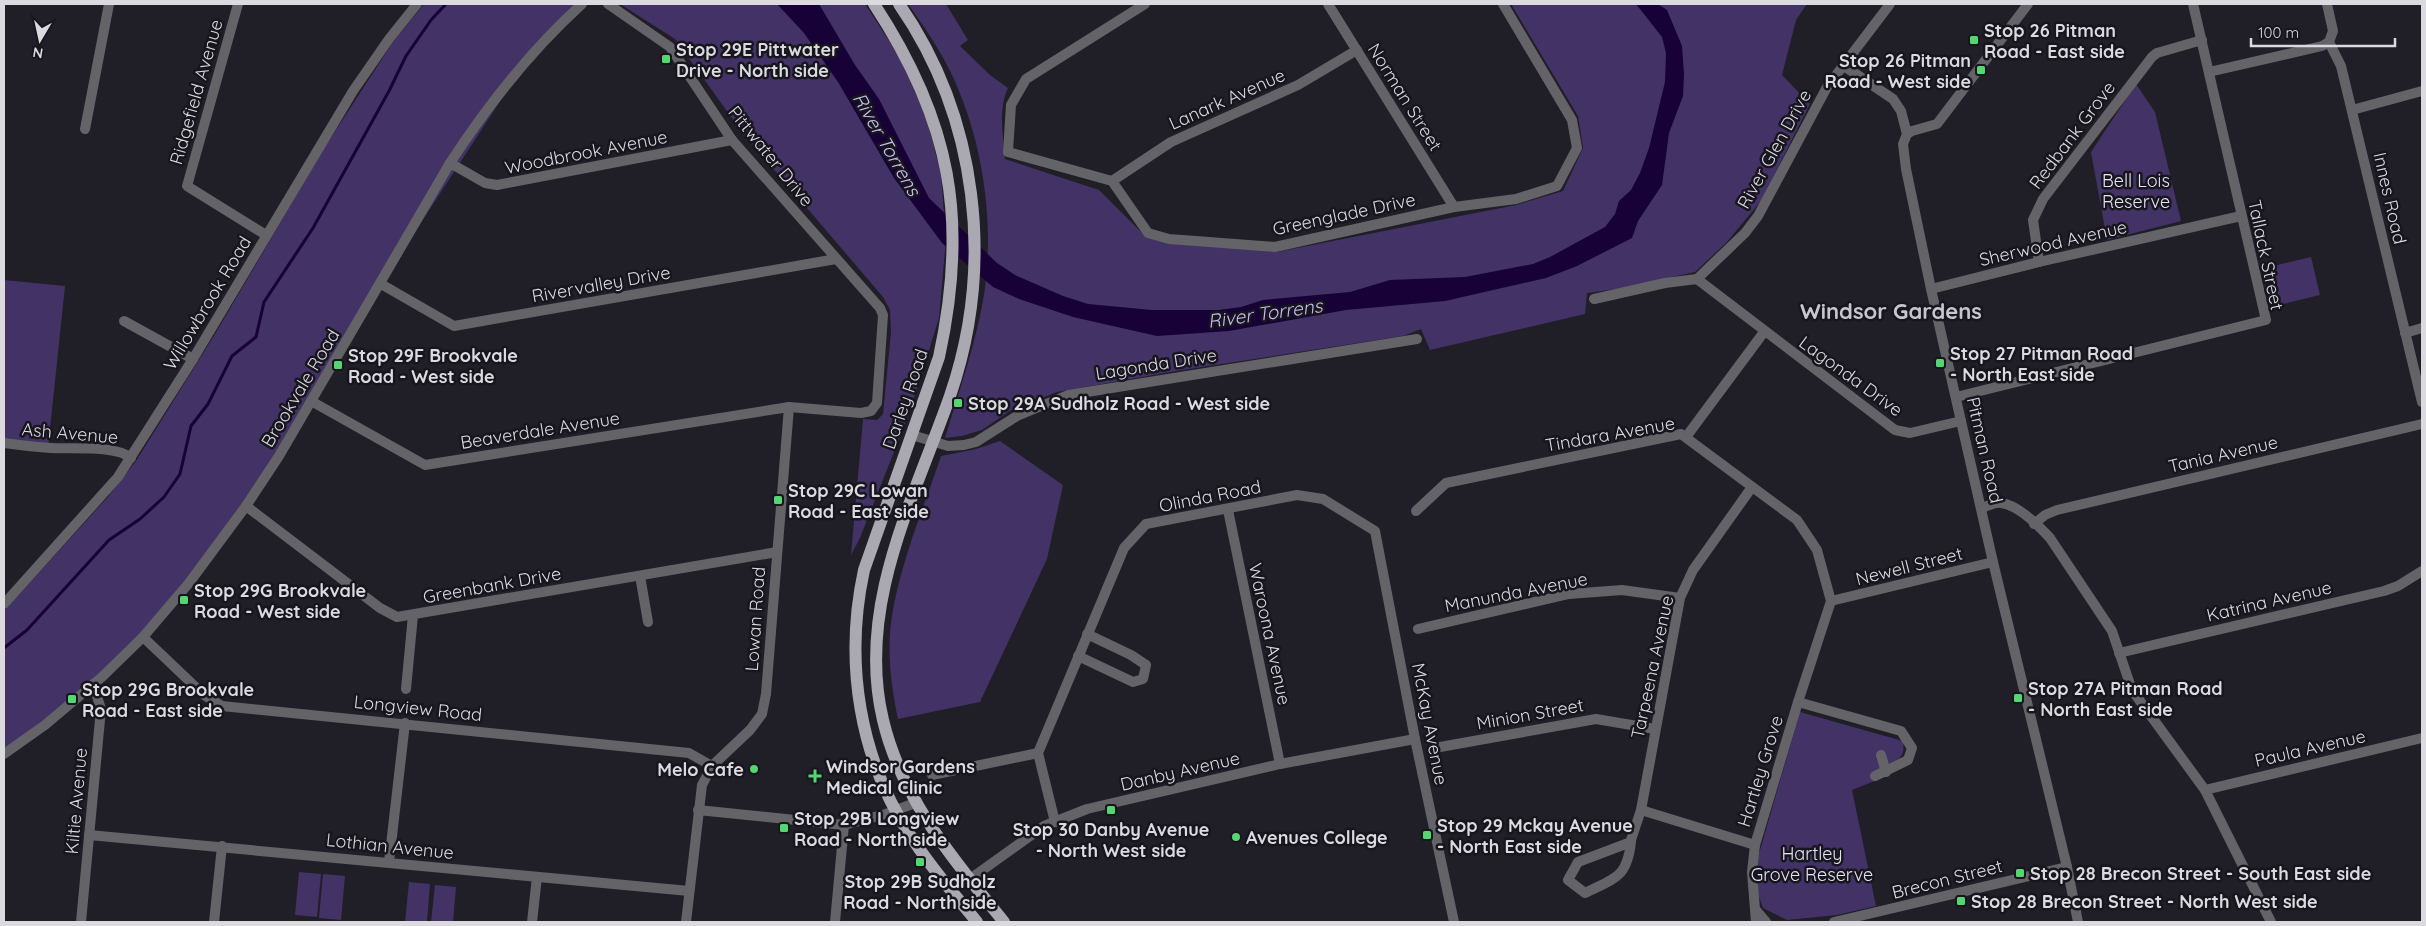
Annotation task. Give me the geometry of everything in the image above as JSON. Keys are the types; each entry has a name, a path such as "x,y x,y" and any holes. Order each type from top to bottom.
{"main road":[{"name":"Darley Road","path":"874,4 908,60 928,105 940,140 948,181 953,230 953,282 940,357 864,570 858,598 855,634 857,688 863,724 879,775 895,810 919,848 977,922"},
{"path":"899,4 926,47 945,88 966,155 972,198 975,264 961,359 889,565 880,605 876,645 877,686 883,719 898,767 915,802 937,836 1004,922"},
{"path":"950,888 970,880"}],"street":[{"path":"85,129 109,4"},
{"name":"Ridgefield Avenue","path":"238,4 187,186 266,235"},
{"name":"Willowbrook Road","path":"4,604 102,497 131,458 194,359 266,235 353,92 389,39 417,4"},
{"name":"Brookvale Road","path":"4,754 45,725 93,684 143,637 189,583 246,506 279,456 381,284 450,162 480,118 519,70 582,4"},
{"name":"Pittwater Drive","path":"608,4 670,47 732,140 880,308 883,316"},
{"path":"1112,180 1008,152 1011,105 1026,79 1145,4"},
{"name":"Norman Street","path":"1328,4 1454,207"},
{"name":"Greenglade Drive","path":"1112,180 1148,234 1168,239 1275,247 1454,207 1516,199 1558,186 1577,148 1572,120 1503,4"},
{"name":"River Glen Drive","path":"1697,280 1746,233 1758,216 1818,103 1890,4"},
{"path":"1844,66 1893,99 1901,111 1907,134 1917,129 1937,124 2028,4"},
{"name":"Tallack Street","path":"1956,397 2266,320 2193,4"},
{"name":"Innes Road","path":"2327,4 2332,31 2329,42 2340,61 2422,402"},
{"name":"Redbank Grove","path":"2039,262 2033,220 2042,199 2152,57 2157,53 2202,40"},
{"path":"2210,72 2322,46 2329,42"},
{"name":"Lanark Avenue","path":"1112,180 1171,142 1298,85 1357,50"},
{"path":"2352,110 2422,91"},
{"name":"Pitman Road","path":"1907,134 1903,144 1906,170 1931,289 1994,562 2068,867 2078,922"},
{"name":"Woodbrook Avenue","path":"450,162 485,183 497,186 732,140"},
{"name":"Sherwood Avenue","path":"1931,289 2039,262 2241,216"},
{"name":"Rivervalley Drive","path":"381,284 454,326 836,259"},
{"path":"1594,299 1665,283 1697,280"},
{"name":"Lagonda Drive","path":"1697,280 1895,430 1910,433 1961,420"},
{"name":"Beaverdale Avenue","path":"311,401 425,465 789,406 860,412 871,411 877,403 883,316"},
{"path":"124,321 194,359"},
{"path":"2405,332 2422,328"},
{"path":"1686,437 1764,332"},
{"name":"Lagonda Drive","path":"912,435 956,447 976,442 1017,416 1068,395 1417,339"},
{"name":"Lowan Road","path":"686,922 702,785 712,766 750,730 762,714 766,694 789,406"},
{"name":"Tania Avenue","path":"2034,524 2045,516 2067,508 2422,424"},
{"name":"Tindara Avenue","path":"1416,511 1446,483 1681,434 1789,512 1806,531 1822,564 1831,601"},
{"name":"Ash Avenue","path":"4,443 48,448 110,450 131,458"},
{"name":"Tarpeena Avenue","path":"1631,842 1578,862 1568,880 1585,893 1618,876 1629,862 1631,842 1641,810 1680,598 1693,570 1752,487"},
{"name":"Olinda Road","path":"1038,753 1124,548 1146,524 1228,510 1297,495 1323,499 1375,531"},
{"path":"1982,508 2000,502 2018,510 2050,538 2112,631 2132,690 2205,790 2271,922"},
{"name":"Greenbank Drive","path":"246,506 380,608 397,617 777,552"},
{"name":"Waroona Avenue","path":"1228,510 1280,764"},
{"name":"McKay Avenue","path":"1375,531 1415,739 1454,922"},
{"name":"Newell Street","path":"1831,601 1994,562"},
{"name":"Katrina Avenue","path":"2119,652 2384,591 2398,586 2422,571"},
{"path":"640,576 648,622"},
{"name":"Manunda Avenue","path":"1418,629 1569,594 1622,590 1680,598"},
{"name":"Hartley Grove","path":"1756,922 1752,872 1755,845 1831,601"},
{"path":"406,689 413,615"},
{"path":"1078,656 1133,682 1144,679 1146,665 1131,655 1087,634"},
{"name":"Longview Road","path":"143,637 204,695 222,706 689,753 712,766"},
{"name":"Kiltie Avenue","path":"81,922 101,710 93,684"},
{"name":"Hartley Grove","path":"1798,702 1901,731 1912,748 1908,760 1875,776"},
{"name":"Minion Street","path":"1440,747 1596,719 1655,729"},
{"path":"389,862 404,723"},
{"name":"Paula Avenue","path":"2205,790 2422,738"},
{"name":"Danby Avenue","path":"970,880 1029,836 1055,822 1087,809 1280,764 1415,739"},
{"path":"932,774 1038,753 1055,822"},
{"path":"1881,755 1886,772"},
{"path":"698,810 844,825 915,802"},
{"path":"1641,810 1755,845"},
{"path":"835,922 844,825"},
{"name":"Lothian Avenue","path":"88,835 689,891"},
{"path":"214,922 222,846"},
{"name":"Brecon Street","path":"1834,922 1869,919 2068,867"},
{"path":"532,922 537,877"},
{"path":"1754,908 1760,918 1766,922"}],"green space":[{"path":"424,4 588,4 525,63 381,284 311,401 189,583 93,684 4,752 4,611 107,498 136,461 215,334 323,150 393,42"},
{"path":"620,4 865,4 899,56 927,119 941,175 946,239 939,318 909,414 860,538 851,555 863,419 877,420 883,414 891,332 890,310 883,297 742,132 675,39"},
{"path":"908,4 946,4 968,40 960,46 990,75 1008,88 1002,114 1005,159 1099,190 1145,236 1277,252 1516,205 1563,191 1583,148 1578,116 1511,4 1807,4 1796,20 1782,75 1810,104 1761,201 1726,243 1695,272 1623,288 1587,293 1585,314 1430,350 1421,329 1403,336 1176,371 1057,392 1011,410 982,430 962,436 945,438 967,367 984,295 988,245 985,194 976,144 961,96 944,60"},
{"name":"Bell Lois Reserve","path":"2136,84 2155,112 2181,221 2107,240 2091,152"},
{"path":"2311,257 2320,295 2279,305 2272,297 2265,268"},
{"path":"4,280 65,286 48,448 4,443"},
{"path":"1000,441 1063,485 1047,559 980,702 898,719 890,665 890,632 893,610 911,543 941,456 976,449"},
{"name":"Hartley Grove Reserve","path":"1800,712 1903,741 1903,754 1887,764 1890,775 1852,790 1876,906 1837,915 1787,920 1763,908 1757,891 1756,864"},
{"path":"299,872 321,874 317,917 295,915"},
{"path":"323,874 345,876 341,920 319,918"},
{"path":"409,882 430,884 427,922 405,922"},
{"path":"435,885 456,887 453,922 431,922"}],"water":[{"name":"River Torrens","path":"777,4 819,4 855,65 879,99 929,198 997,263 1015,275 1063,296 1088,304 1152,310 1219,310 1241,307 1263,300 1350,292 1390,280 1465,277 1533,264 1550,257 1605,227 1615,214 1619,201 1631,190 1640,173 1649,148 1665,82 1666,53 1662,37 1636,4 1658,4 1667,10 1682,46 1683,96 1669,133 1662,185 1638,221 1632,238 1577,266 1546,278 1445,301 1346,310 1229,331 1157,336 1073,317 1019,299 993,287 942,243 894,178 838,82 804,33"}],"waterway":[{"path":"4,648 27,630 109,540 140,519 164,497 180,474 191,426 208,404 232,356 256,337 264,302 313,228 389,91 406,56 431,20 446,4"}],"place":[{"name":"Stop 26 Pitman Road - East side","path":"1974,40"},
{"name":"Stop 29E Pittwater Drive - North side","path":"666,59"},
{"name":"Stop 26 Pitman Road - West side","path":"1981,70"},
{"name":"Stop 27 Pitman Road - North East side","path":"1940,363"},
{"name":"Stop 29F Brookvale Road - West side","path":"338,365"},
{"name":"Stop 29A Sudholz Road - West side","path":"958,403"},
{"name":"Stop 29C Lowan Road - East side","path":"778,500"},
{"name":"Stop 29G Brookvale Road - West side","path":"184,600"},
{"name":"Stop 27A Pitman Road - North East side","path":"2018,698"},
{"name":"Stop 29G Brookvale Road - East side","path":"72,699"},
{"name":"Melo Cafe","path":"754,769"},
{"name":"Windsor Gardens Medical Clinic","path":"815,776"},
{"name":"Stop 30 Danby Avenue - North West side","path":"1111,810"},
{"name":"Stop 29B Longview Road - North side","path":"784,828"},
{"name":"Stop 29 Mckay Avenue - North East side","path":"1427,835"},
{"name":"Avenues College","path":"1236,837"},
{"name":"Stop 29B Sudholz Road - North side","path":"920,862"},
{"name":"Stop 28 Brecon Street - South East side","path":"2020,873"},
{"name":"Stop 28 Brecon Street - North West side","path":"1961,901"}],"district":[{"name":"Windsor Gardens","path":"1891,311"}]}
